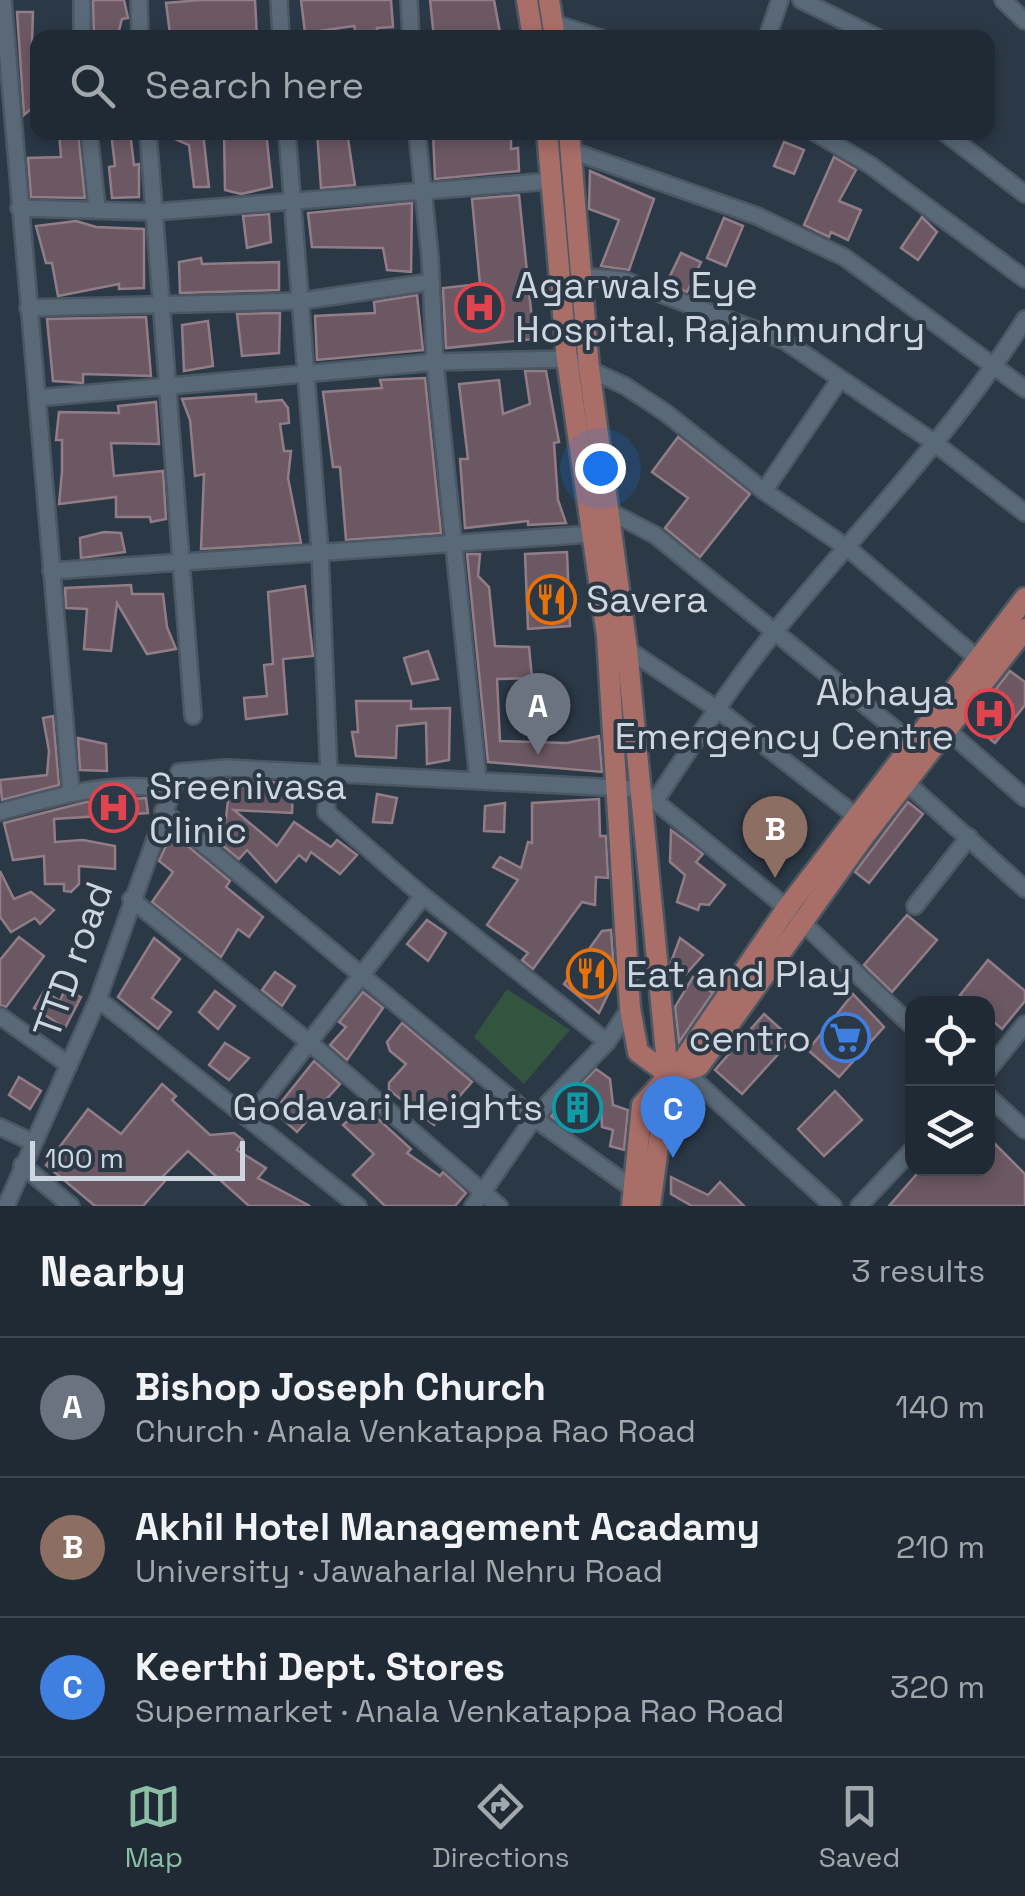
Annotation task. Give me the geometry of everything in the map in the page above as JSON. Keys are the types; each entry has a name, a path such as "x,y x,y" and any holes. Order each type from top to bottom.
{"main road":[{"path":"526,0 531,30"},
{"path":"549,0 554,30"},
{"path":"548,140 568,358 608,636 630,1008 638,1052 668,1074"},
{"path":"570,142 588,368 649,793 668,1074 650,1206"},
{"path":"632,1197 642,1104 684,1059 794,915 939,722 978,660 1025,598"},
{"path":"794,915 856,816 898,776 912,743 939,722 1025,630"}],"street":[{"path":"3,0 71,793"},
{"path":"82,0 82,30"},
{"path":"139,0 140,30"},
{"path":"279,0 281,30"},
{"path":"409,0 411,30"},
{"path":"769,30 780,0"},
{"path":"801,0 862,30"},
{"path":"1007,1 1025,21"},
{"path":"90,140 97,208"},
{"path":"149,140 193,716"},
{"path":"288,140 320,553 329,776 326,812 423,896 607,1042"},
{"path":"418,140 434,362 478,780"},
{"path":"828,140 870,165 1025,278"},
{"path":"954,140 1025,194"},
{"path":"570,142 757,216 844,257 1025,389"},
{"path":"19,208 154,212 292,198 552,181"},
{"path":"580,276 624,280 785,341 932,440 1025,513"},
{"path":"28,308 300,300 431,282"},
{"path":"649,793 772,634 848,549 932,440 994,368 1025,319"},
{"path":"36,398 167,383 434,362 568,358 666,413 764,490 848,549 978,660"},
{"path":"764,490 840,379"},
{"path":"611,512 655,535 772,634 912,743"},
{"path":"51,571 591,534"},
{"path":"627,649 716,709 856,816"},
{"path":"939,722 1025,798"},
{"path":"0,812 128,783 170,789 179,772 226,768 618,788 649,793 794,915 905,1019"},
{"path":"898,776 1025,889"},
{"name":"TTD road","path":"6,1206 98,999 170,789"},
{"path":"163,811 632,1197"},
{"path":"915,906 970,837"},
{"path":"250,1118 423,896"},
{"path":"131,899 310,1043 479,1200 499,1206"},
{"path":"98,999 358,1206"},
{"path":"479,1200 534,1118 607,1042 630,1008"},
{"path":"0,1016 69,1065"},
{"path":"995,1061 1025,1024"},
{"path":"668,1074 694,1080 832,1206"},
{"path":"995,1102 1025,1130"},
{"path":"0,1126 32,1142"},
{"path":"859,1206 905,1157"},
{"path":"22,1165 71,1206"}],"green space":[{"path":"507,989 570,1030 524,1084 474,1037"}],"building":[{"path":"93,0 124,0 128,18 122,19 119,30 94,30"},
{"path":"255,0 257,30 169,30 166,3"},
{"path":"301,0 391,0 393,27 305,30"},
{"path":"430,0 494,0 500,30 433,30"},
{"path":"17,12 33,12 30,110 24,115"},
{"path":"60,140 79,140 85,198 31,197 28,158 61,157"},
{"path":"112,140 131,140 134,165 139,164 139,197 112,198 109,167 115,166"},
{"path":"177,140 204,140 209,187 194,187 189,145"},
{"path":"224,140 267,140 272,187 241,194 225,190"},
{"path":"318,140 348,140 355,185 321,188"},
{"path":"433,140 511,140 511,149 518,148 519,171 435,179"},
{"path":"784,142 804,150 794,174 774,166"},
{"path":"834,157 856,170 839,201 861,210 848,240 831,232 829,237 804,225"},
{"path":"590,171 654,199 629,270 601,266 619,220 589,209"},
{"path":"519,195 534,339 446,348 443,288 480,284 472,199"},
{"path":"412,203 411,272 387,270 383,248 312,247 308,213"},
{"path":"269,214 271,242 247,248 243,216"},
{"path":"922,217 937,232 918,260 901,248"},
{"path":"724,218 743,226 726,266 707,258"},
{"path":"76,221 96,227 144,229 144,288 119,289 119,284 58,296 52,263 46,263 36,226"},
{"path":"681,253 701,262 687,292 666,284"},
{"path":"201,258 202,264 279,262 279,290 180,293 179,262"},
{"path":"417,295 423,350 317,360 315,316 375,313 374,302"},
{"path":"280,313 279,353 242,356 237,314"},
{"path":"146,317 151,376 83,374 83,383 53,381 47,319"},
{"path":"208,321 213,366 184,371 182,325"},
{"path":"525,371 546,371 559,442 554,443 558,500 566,523 528,525 528,521 465,528 460,459 468,459 459,384 499,380 503,414 530,404"},
{"path":"425,378 441,533 346,540 340,467 333,467 323,392 382,388 380,380"},
{"path":"256,394 256,402 282,400 288,408 289,423 280,424 284,451 291,451 288,478 301,543 201,549 204,474 195,476 190,420 182,399"},
{"path":"156,402 159,444 111,443 114,476 163,471 166,519 151,522 150,517 116,517 116,497 59,504 59,412 119,413 118,406"},
{"path":"678,437 750,494 700,557 665,528 688,498 652,472"},
{"path":"104,532 121,533 125,552 81,558 80,538"},
{"path":"567,552 570,626 528,629 525,554"},
{"path":"467,554 480,554 478,576 489,587 495,646 529,647 532,678 497,679 500,741 567,743 599,736 602,772 488,762"},
{"path":"131,585 132,594 163,594 167,627 176,649 147,654 117,603 111,651 84,649 87,609 66,608 65,588"},
{"path":"305,586 313,656 283,659 287,714 246,719 244,698 267,696 264,665 273,664 268,592"},
{"path":"428,651 438,679 412,684 404,658"},
{"path":"1010,671 1025,682 1025,705 995,743 969,723"},
{"path":"356,701 411,701 411,709 450,708 449,760 427,764 426,723 397,726 396,758 356,756 352,732 358,732"},
{"path":"53,716 59,785 2,800 0,780 47,775 49,751 43,718"},
{"path":"78,738 106,744 107,771 80,770"},
{"path":"230,780 293,783 292,813 234,810 277,846 294,822 331,847 337,840 357,855 340,874 311,852 306,861 299,855 276,882 247,850 239,859 211,836 226,819"},
{"path":"377,794 397,798 392,823 373,822"},
{"path":"146,798 148,813 54,819 55,842 83,840 115,846 115,869 79,866 79,884 71,892 64,891 64,884 45,884 44,856 13,860 4,823 86,802"},
{"path":"599,799 600,836 606,836 608,878 596,877 595,905 582,902 533,969 522,960 528,953 487,925 518,880 493,867 500,857 521,868 528,842 532,843 532,803"},
{"path":"908,802 923,814 869,883 855,872"},
{"path":"505,803 504,832 484,831 485,806"},
{"path":"671,830 703,854 696,862 725,885 709,905 700,904 698,910 677,902 685,875 670,862"},
{"path":"172,833 230,881 226,887 263,917 249,937 238,929 221,957 152,902 173,872 159,861"},
{"path":"0,871 14,899 31,892 54,910 40,924 35,918 11,932 0,917"},
{"path":"907,915 937,940 892,992 864,965"},
{"path":"427,920 446,933 428,961 407,944"},
{"name":"Eat and Play","path":"611,930 614,971 607,980 613,984 599,1013 564,984 602,931"},
{"path":"19,937 44,956 6,1007 0,1005 0,960"},
{"path":"154,938 180,959 152,998 171,1012 158,1029 118,997"},
{"path":"680,938 703,955 686,974 671,962"},
{"path":"988,960 1025,991 1025,1001 1002,1029 995,1023 995,996 960,995"},
{"path":"726,970 679,1042 675,1007 693,977 711,992"},
{"path":"275,972 295,986 282,1006 262,990"},
{"path":"65,989 81,997 65,1028 34,1008 44,991 60,1001"},
{"path":"215,991 235,1006 218,1029 199,1012"},
{"path":"363,992 383,1008 347,1060 330,1045 346,1027 339,1022"},
{"name":"centro","path":"853,994 884,1027 839,1077 808,1050"},
{"path":"764,1014 792,1039 742,1094 715,1070"},
{"path":"402,1023 472,1082 434,1125 389,1090 389,1083 406,1064 390,1051 387,1042"},
{"path":"225,1043 249,1058 229,1080 209,1065"},
{"path":"314,1061 340,1084 297,1132 274,1111"},
{"name":"Godavari Heights","path":"596,1069 610,1079 613,1105 628,1110 624,1150 610,1146 613,1130 602,1127 601,1107 572,1132 551,1116"},
{"path":"19,1077 41,1091 30,1109 9,1095"},
{"path":"162,1084 176,1096 172,1100 210,1135 234,1133 243,1140 237,1150 266,1168 258,1178 310,1206 249,1206 188,1151 162,1177 165,1181 143,1206 95,1206 46,1165 88,1109 121,1134"},
{"path":"835,1091 862,1120 824,1156 798,1129"},
{"path":"364,1106 411,1149 407,1153 440,1176 443,1172 466,1193 455,1206 385,1206 353,1175 374,1154 343,1125"},
{"path":"995,1144 1025,1174 1025,1206 889,1206 915,1176 995,1176"},
{"path":"671,1177 708,1195 720,1182 744,1206 692,1206 671,1194"}],"place":[{"name":"Agarwals Eye Hospital, Rajahmundry","path":"480,307"},
{"name":"Savera","path":"551,599"},
{"name":"Abhaya Emergency Centre","path":"989,714"},
{"name":"Bishop Joseph Church","path":"538,755"},
{"name":"Sreenivasa Clinic","path":"114,808"},
{"name":"Akhil Hotel Management Acadamy","path":"775,878"},
{"name":"Eat and Play","path":"591,974"},
{"name":"centro","path":"846,1038"},
{"name":"Godavari Heights","path":"578,1107"},
{"name":"Keerthi Dept. Stores","path":"673,1158"}]}
